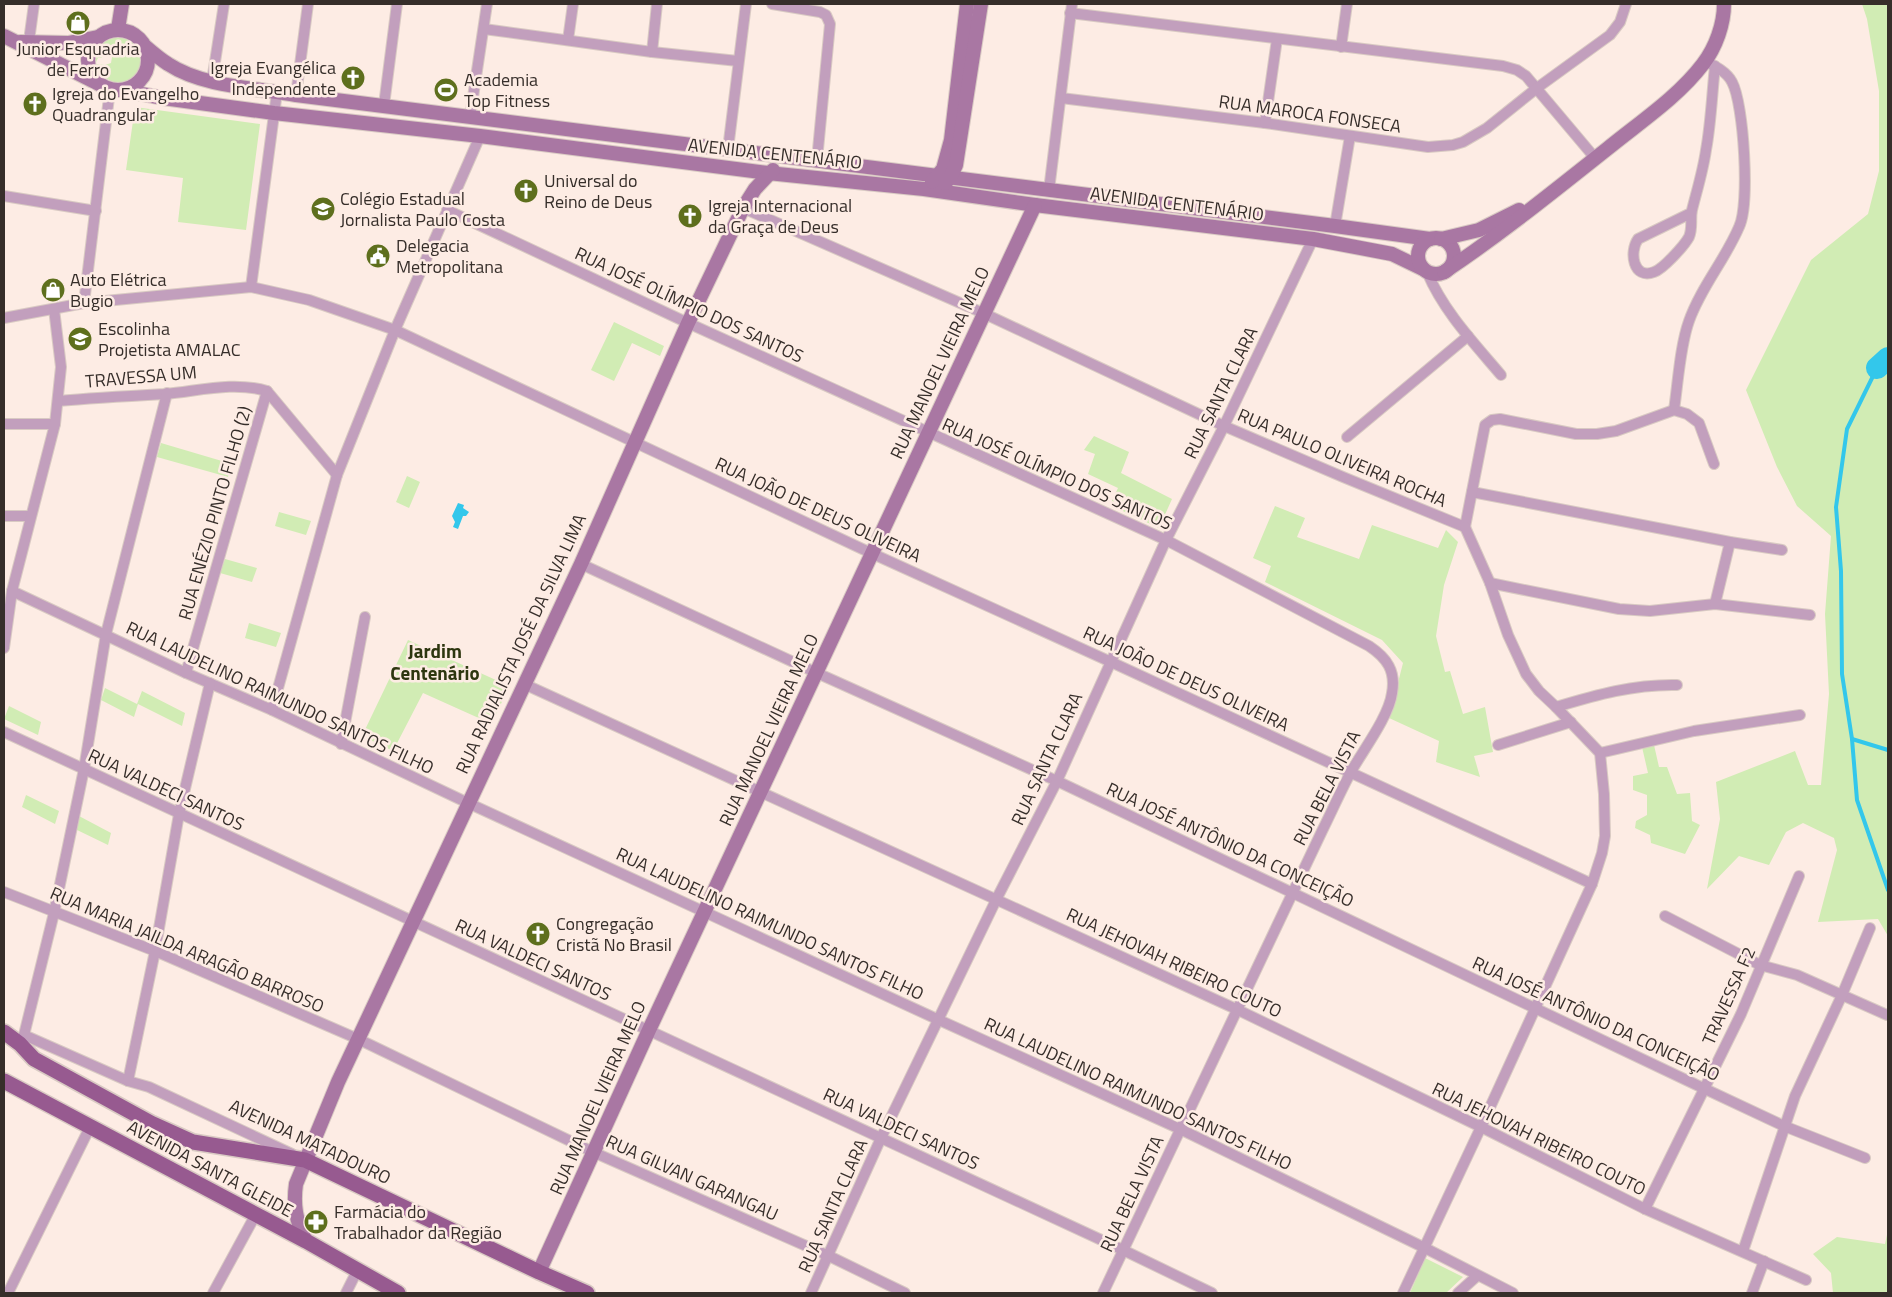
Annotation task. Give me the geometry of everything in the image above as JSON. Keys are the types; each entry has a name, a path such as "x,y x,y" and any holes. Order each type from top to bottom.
{"main road":[{"name":"AVENIDA SANTA GLEIDE","path":"4,1032 22,1039 34,1059 151,1123 193,1142 305,1160"},
{"name":"AVENIDA SANTA GLEIDE","path":"4,1081 256,1214 398,1293"},
{"name":"AVENIDA MATADOURO","path":"305,1160 587,1293"}],"street":[{"path":"28,45 34,4"},
{"path":"118,29 122,4"},
{"path":"212,81 224,4"},
{"path":"296,95 308,4"},
{"path":"393,126 390,106 397,4"},
{"path":"470,116 487,4"},
{"path":"568,40 573,4"},
{"path":"652,52 657,4"},
{"path":"728,149 746,4"},
{"path":"772,4 820,12 826,15 830,24 817,160"},
{"path":"937,183 944,169 951,140 967,4"},
{"path":"937,183 956,165 981,4"},
{"path":"1341,48 1347,4"},
{"name":"RUA MAROCA FONSECA","path":"1061,98 1265,123 1428,147 1453,145 1463,142 1487,128 1536,88 1610,35 1620,22 1626,4"},
{"path":"1691,213 1638,239 1634,245 1632,256 1640,271 1647,273 1655,272 1662,267 1690,235 1691,213 1706,149 1710,64 1721,26 1724,4"},
{"path":"1049,190 1071,8 1277,40 1503,66 1517,70 1526,76 1595,158"},
{"path":"9,39 28,45 68,43 118,29 134,34 141,39 149,57 148,66 138,83 130,88 110,88 89,71 87,62 92,44 98,36"},
{"path":"484,29 652,52 738,61"},
{"path":"1265,123 1277,40"},
{"name":"AVENIDA CENTENÁRIO","path":"28,45 84,78 110,88 163,98 768,173 1049,190 1436,239 1465,235 1489,226 1550,193"},
{"name":"AVENIDA CENTENÁRIO","path":"146,47 168,64 195,77 212,81 296,95 817,160 937,183 1035,205 1313,239 1392,254 1433,274 1444,272"},
{"path":"1444,272 1514,224 1710,64"},
{"path":"1674,410 1690,320 1712,274 1739,228 1744,209 1744,172 1738,98 1729,77 1710,64"},
{"path":"84,303 110,88"},
{"path":"251,287 277,92"},
{"path":"272,710 337,475 395,330 480,136"},
{"path":"1335,226 1350,136"},
{"name":"RUA RADIALISTA JOSÉ DA SILVA LIMA","path":"306,1241 296,1217 294,1197 296,1184 358,1039 581,564 688,323 743,208 768,173 789,157"},
{"path":"4,196 96,210"},
{"name":"RUA MANOEL VIEIRA MELO","path":"539,1272 649,1030 1035,205"},
{"name":"RUA PAULO OLIVEIRA ROCHA","path":"743,208 983,313 1224,426 1465,527"},
{"name":"RUA JOSÉ OLÍMPIO DOS SANTOS","path":"447,210 929,434 1166,540 1369,646 1383,657 1394,675"},
{"name":"RUA SANTA CLARA","path":"811,1293 881,1138 997,898 1057,781 1166,540 1224,426 1313,239"},
{"path":"1444,272 1449,268 1454,257 1450,246 1436,239 1420,246 1418,252 1419,264 1425,270 1442,301 1501,375"},
{"name":"RUA JOÃO DE DEUS OLIVEIRA","path":"4,318 84,303 251,287 309,300 395,330 871,553 1592,884"},
{"path":"4,641 12,591 54,424 58,401 61,357 54,309"},
{"path":"1347,437 1468,336"},
{"name":"TRAVESSA UM","path":"58,401 232,386 252,386 267,390"},
{"path":"267,390 337,475"},
{"name":"RUA ENÉZIO PINTO FILHO (2)","path":"186,672 267,390"},
{"path":"22,1039 54,913 84,769 106,634 167,393"},
{"path":"1403,1293 1592,884 1602,853 1605,836 1604,794 1600,753 1538,691 1526,674 1508,634 1490,583 1465,527 1485,425 1492,420 1500,419 1576,434 1597,434 1616,431 1674,410 1692,417 1700,423 1714,464"},
{"path":"4,424 54,424"},
{"path":"1472,492 1730,542 1782,550"},
{"path":"4,516 30,516"},
{"path":"1715,604 1730,542"},
{"name":"RUA JOSÉ ANTÔNIO DA CONCEIÇÃO","path":"581,564 817,674 1057,781 1784,1126 1865,1158"},
{"path":"1490,583 1619,609 1650,611 1715,604 1810,615"},
{"name":"RUA LAUDELINO RAIMUNDO SANTOS FILHO","path":"12,591 704,912 1180,1128 1512,1293"},
{"path":"341,744 365,617"},
{"name":"RUA BELA VISTA","path":"1103,1293 1236,1009 1351,772 1388,707 1392,694 1394,675"},
{"path":"128,1081 155,951 179,814 210,683"},
{"name":"RUA JEHOVAH RIBEIRO COUTO","path":"524,684 997,898 1236,1009 1481,1127 1645,1209 1806,1280"},
{"path":"1556,707 1623,688 1647,685 1677,685"},
{"path":"1600,753 1694,731 1800,715"},
{"path":"1498,745 1571,722"},
{"name":"RUA VALDECI SANTOS","path":"4,732 1123,1250 1212,1293"},
{"name":"TRAVESSA F2","path":"1645,1209 1703,1088 1727,1044 1799,876"},
{"name":"RUA MARIA JAILDA ARAGÃO BARROSO","path":"4,892 155,951 358,1039"},
{"path":"1665,916 1760,965 1798,975 1887,1014"},
{"path":"1743,1251 1795,1096 1842,995 1870,928"},
{"name":"AVENIDA MATADOURO","path":"22,1039 128,1081 149,1087 305,1160"},
{"name":"RUA GILVAN GARANGAU","path":"358,1039 593,1152 829,1256 905,1293"},
{"path":"7,1291 90,1127"},
{"path":"213,1293 256,1214"},
{"path":"1752,1293 1764,1261"},
{"path":"346,1293 357,1271"},
{"path":"1458,1293 1477,1276"}],"green space":[{"path":"1862,4 1888,4 1888,936 1878,919 1818,922 1837,850 1834,838 1803,823 1786,832 1769,865 1739,856 1707,889 1720,819 1716,782 1795,751 1808,785 1821,785 1829,694 1825,614 1831,536 1797,506 1777,467 1746,390 1811,260 1868,214 1879,171 1879,91 1867,19"},
{"path":"113,33 120,33 132,38 137,43 142,54 142,61 140,68 131,79 120,83 109,80 100,73 95,64 94,62 93,51 99,41","holes":["107,53 112,57 111,63 105,65 95,64 98,58"]},
{"path":"135,107 260,124 246,230 178,222 183,178 126,170"},
{"path":"614,322 664,346 660,356 632,343 614,381 591,370"},
{"path":"1094,436 1129,452 1121,473 1172,499 1159,528 1110,505 1118,488 1088,474 1095,454 1084,450"},
{"path":"161,443 232,464 228,477 157,457"},
{"path":"407,476 420,482 409,508 396,502"},
{"path":"1275,506 1305,518 1297,537 1359,559 1372,525 1438,548 1446,530 1458,542 1444,585 1436,636 1445,672 1450,671 1463,714 1485,707 1493,752 1474,756 1480,777 1436,762 1439,741 1389,718 1403,663 1382,640 1265,582 1271,566 1253,558"},
{"path":"279,512 311,521 306,535 275,526"},
{"path":"225,559 257,568 252,582 220,573"},
{"path":"249,623 281,633 276,647 245,638"},
{"path":"408,640 509,686 492,724 423,693 393,751 362,736"},
{"path":"105,688 137,704 142,691 185,713 182,726 138,704 134,717 101,700"},
{"path":"9,706 41,722 38,735 4,719"},
{"path":"1654,745 1659,767 1667,767 1677,794 1690,793 1692,821 1700,825 1685,854 1651,843 1650,835 1635,828 1636,821 1647,815 1647,795 1633,790 1633,776 1648,773 1642,747"},
{"path":"26,795 59,811 55,824 22,807"},
{"path":"79,816 111,833 108,845 75,829"},
{"path":"1888,1230 1888,1293 1833,1293 1831,1273 1813,1254 1837,1237 1885,1244"},
{"path":"1425,1258 1463,1277 1446,1293 1410,1293"}],"water":[{"path":"458,503 464,505 463,508 469,512 466,516 463,516 458,529 453,527 455,522 452,516"}],"waterway":[{"path":"1877,368 1888,358"},
{"path":"1877,368 1847,429 1836,507 1841,571 1842,674 1852,739 1857,800 1888,890"},
{"path":"1852,739 1888,750"}],"place":[{"name":"Junior Esquadria de Ferro","path":"78,23"},
{"name":"Igreja Evangélica Independente","path":"353,78"},
{"name":"Academia Top Fitness","path":"446,90"},
{"name":"Igreja do Evangelho Quadrangular","path":"35,104"},
{"name":"Universal do Reino de Deus","path":"526,191"},
{"name":"Colégio Estadual Jornalista Paulo Costa","path":"323,209"},
{"name":"Igreja Internacional da Graça de Deus","path":"690,216"},
{"name":"Delegacia Metropolitana","path":"378,256"},
{"name":"Auto Elétrica Bugio","path":"53,290"},
{"name":"Escolinha Projetista AMALAC","path":"80,339"},
{"name":"Congregação Cristã No Brasil","path":"538,934"},
{"name":"Farmácia do Trabalhador da Região","path":"316,1222"}],"district":[{"name":"Jardim Centenário","path":"435,662"}]}
